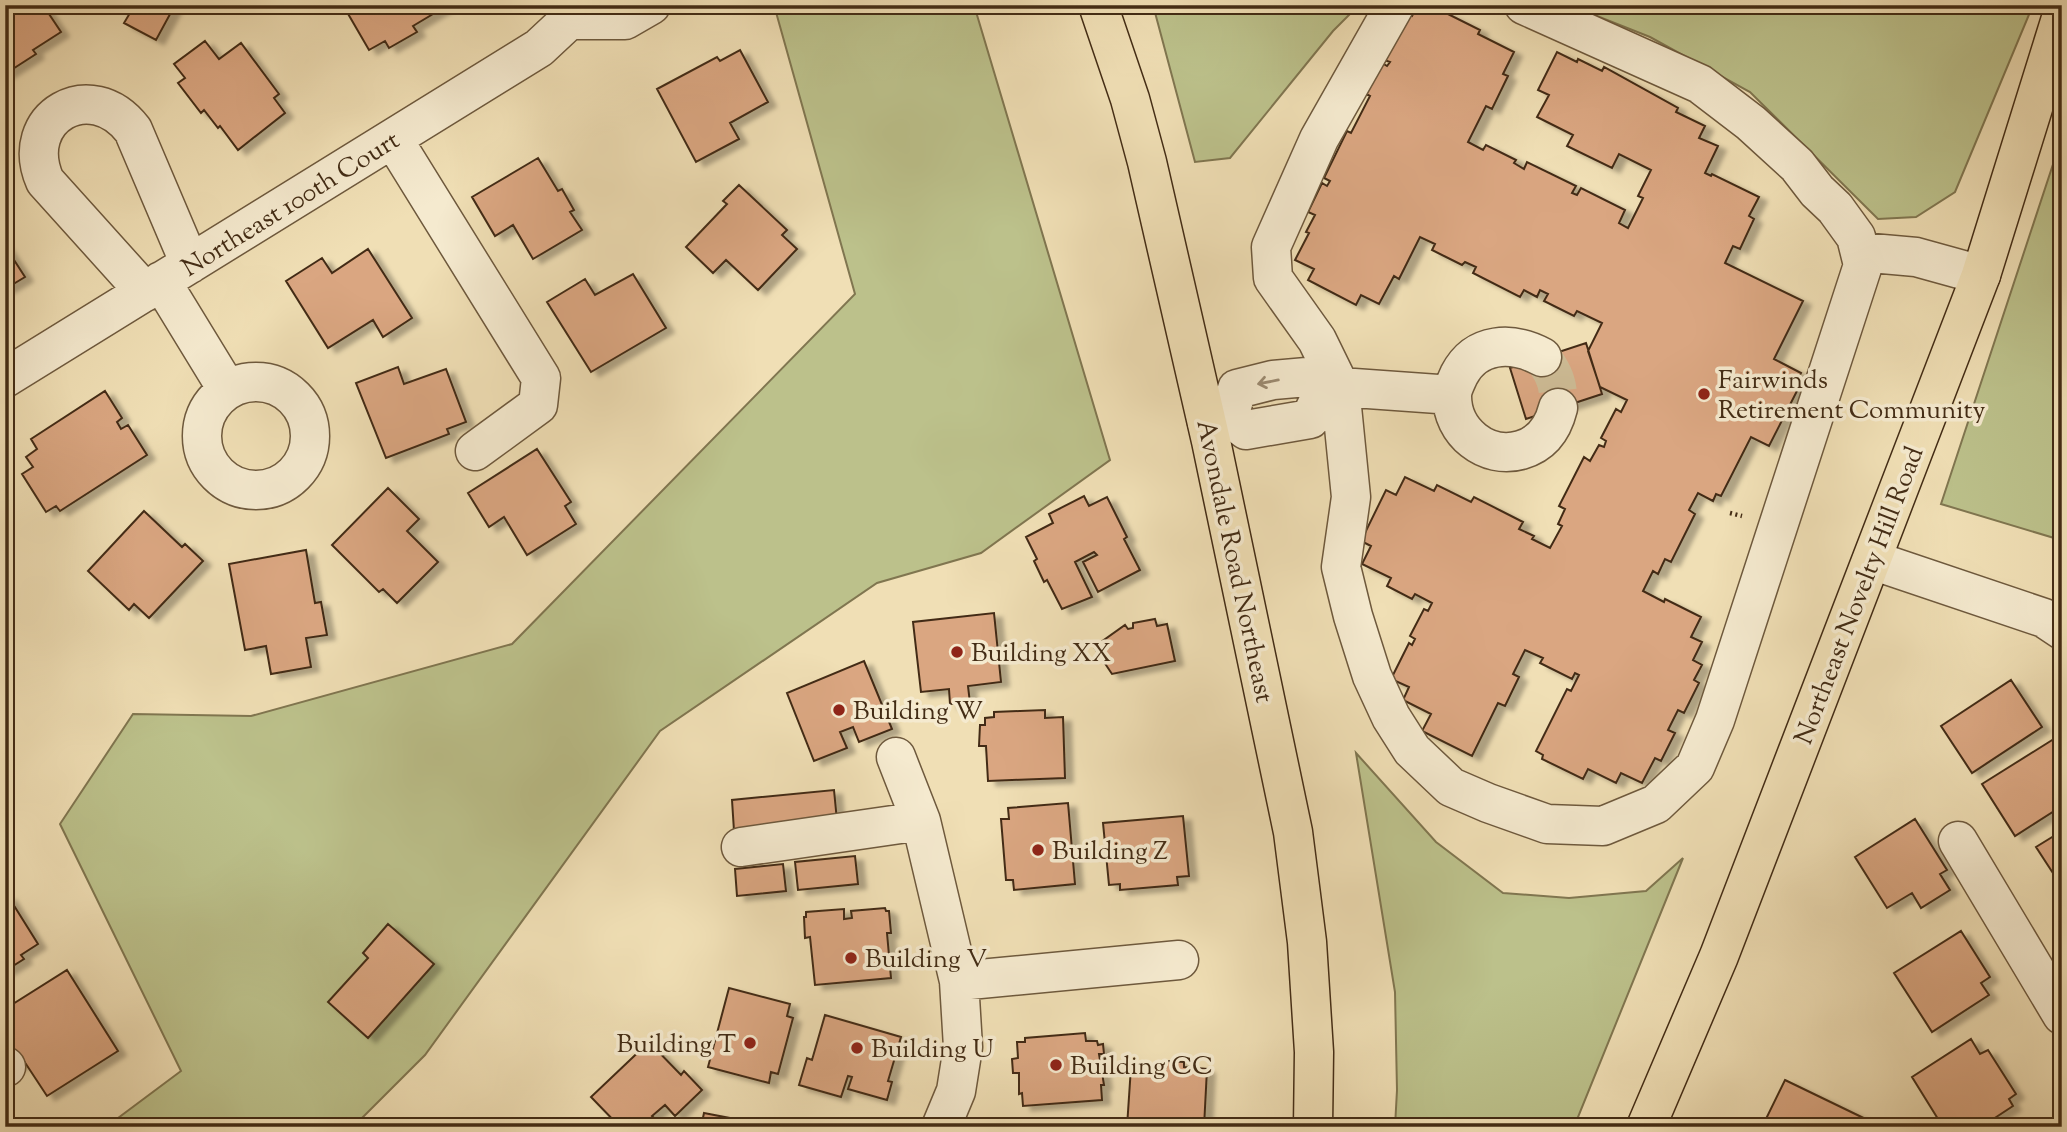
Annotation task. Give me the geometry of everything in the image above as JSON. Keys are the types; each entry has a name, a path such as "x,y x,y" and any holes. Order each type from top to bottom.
{"main road":[{"name":"Avondale Road Northeast","path":"1098,5 1130,99 1217,420 1293,832 1307,942 1314,1052 1313,1127"},
{"name":"Northeast Novelty Hill Road","path":"1646,1127 1719,956 1981,275 2062,15"}],"street":[{"path":"569,13 625,20 651,5"},
{"path":"1395,5 1319,139 1271,247 1273,278 1317,340 1332,388 1351,497 1341,567 1353,616 1372,676 1391,717 1412,750 1451,787 1547,824 1603,826 1656,804 1695,767 1715,720 1863,265 1856,237 1835,208 1817,191 1797,165 1751,123 1700,84 1524,5"},
{"name":"Northeast 100th Court","path":"5,378 539,48 569,13"},
{"path":"393,139 541,378 537,405 474,451"},
{"path":"1860,252 1916,257 1981,275"},
{"path":"165,279 227,389"},
{"path":"1542,358 1527,349 1509,345 1492,347 1476,355 1463,367 1452,395 1455,417 1464,433 1477,444 1493,451 1511,453 1528,448 1543,438 1554,424 1558,408"},
{"path":"1217,420 1246,430 1310,419 1332,388"},
{"path":"1332,388 1452,395"},
{"path":"1872,561 2044,618 2062,630"},
{"path":"896,757 921,821 959,981 963,1047 956,1091 941,1127"},
{"path":"741,847 921,821"},
{"path":"1958,841 2062,1015"},
{"path":"959,981 1179,960"}],"green space":[{"path":"774,5 974,5 1110,460 981,553 877,583 660,731 425,1055 353,1127 106,1127 181,1071 60,824 133,714 251,716 512,644 855,294"},
{"path":"1153,5 1359,5 1333,31 1230,158 1195,162"},
{"path":"1569,5 2033,5 1955,192 1916,217 1878,219 1750,92 1650,37"},
{"path":"2062,137 2062,544 2054,538 1941,504"},
{"path":"1356,753 1436,842 1503,893 1569,898 1646,891 1683,858 1574,1127 1395,1127 1395,992"}],"building":[{"path":"5,5 43,5 61,32 33,50 36,54 5,74"},
{"path":"115,5 175,5 156,40 124,23 130,13"},
{"path":"358,5 448,5 413,26 417,32 389,48 385,41 369,50 347,12"},
{"name":"Fairwinds Retirement Community","path":"1418,5 1430,5 1480,30 1478,34 1514,52 1503,74 1508,76 1492,109 1486,106 1468,142 1483,150 1486,145 1516,160 1514,163 1524,169 1527,162 1576,186 1572,193 1577,195 1581,188 1625,210 1619,223 1628,228 1643,198 1638,196 1651,170 1619,154 1612,168 1567,146 1573,135 1537,117 1549,95 1538,90 1557,52 1602,71 1604,67 1678,108 1676,112 1705,126 1699,138 1718,146 1705,173 1759,197 1749,216 1754,219 1740,249 1733,246 1725,263 1803,301 1774,359 1801,373 1795,384 1799,387 1769,446 1751,437 1721,496 1716,494 1713,501 1698,493 1689,510 1695,514 1671,562 1665,559 1658,574 1653,571 1643,591 1701,617 1691,637 1702,642 1693,660 1702,665 1694,680 1699,683 1684,713 1678,710 1668,730 1675,733 1661,761 1655,758 1642,783 1621,773 1616,783 1588,769 1583,779 1542,759 1543,755 1536,751 1567,689 1571,691 1579,675 1575,673 1572,679 1540,663 1543,658 1525,650 1513,674 1519,677 1505,706 1498,703 1472,756 1422,731 1431,714 1403,700 1409,687 1391,679 1409,643 1412,645 1415,639 1410,636 1424,609 1428,611 1432,603 1415,594 1412,599 1387,586 1391,578 1362,564 1371,546 1361,541 1386,490 1396,495 1405,477 1434,491 1437,485 1471,502 1474,497 1523,522 1519,529 1550,548 1562,526 1558,524 1565,509 1559,506 1584,457 1590,461 1599,445 1604,447 1606,441 1601,438 1616,409 1621,412 1627,400 1600,387 1588,351 1602,323 1577,311 1574,316 1544,301 1548,294 1540,290 1537,297 1524,290 1520,297 1473,273 1476,267 1465,262 1462,265 1432,250 1435,244 1420,237 1399,279 1394,276 1379,304 1361,295 1356,305 1308,280 1314,269 1295,260 1315,215 1308,212 1322,183 1327,186 1330,181 1324,178 1347,131 1351,133 1370,96 1366,94 1382,63 1387,66 1390,62 1384,60 1407,14 1412,16"},
{"path":"205,41 219,59 241,43 279,94 274,98 285,113 238,150 220,126 218,128 204,110 201,113 178,83 185,78 174,64"},
{"path":"740,50 768,102 730,123 739,139 696,162 657,89 717,57 720,61"},
{"path":"538,158 558,191 562,189 574,210 570,212 582,230 533,259 513,225 495,236 472,197"},
{"path":"739,185 787,230 782,235 797,249 758,290 726,260 713,273 686,247 727,204 723,201"},
{"path":"5,246 25,277 5,289"},
{"path":"368,249 412,318 383,337 373,320 328,348 286,281 322,258 332,273"},
{"path":"633,274 666,328 591,372 547,302 585,279 595,295"},
{"path":"1586,343 1602,394 1526,419 1510,368"},
{"path":"398,367 404,384 446,369 466,422 447,429 449,434 386,458 356,383"},
{"path":"105,391 122,418 117,422 121,429 128,425 147,455 60,511 56,506 46,512 22,474 33,467 26,457 37,449 31,439"},
{"path":"537,449 571,502 565,506 576,524 527,555 504,517 489,527 468,493"},
{"path":"388,488 419,519 407,531 438,562 397,603 383,589 379,592 332,545"},
{"path":"1084,496 1089,506 1107,497 1140,570 1098,592 1083,562 1097,555 1094,552 1075,562 1092,597 1062,609 1047,580 1044,582 1026,537 1053,523 1049,514"},
{"path":"144,511 182,547 185,544 203,561 149,618 134,604 129,610 88,571"},
{"path":"306,550 315,603 321,602 327,635 306,638 311,667 271,674 266,646 245,650 229,564"},
{"name":"Building XX","path":"994,613 1001,682 968,686 970,703 950,704 949,689 921,692 913,622"},
{"path":"1155,619 1157,626 1167,624 1175,661 1112,674 1094,647 1125,625 1128,629 1133,628 1133,623"},
{"name":"Building W","path":"864,661 892,729 859,742 853,727 840,732 847,748 814,761 787,693"},
{"path":"2011,680 2042,727 1972,773 1941,726"},
{"path":"1045,710 1045,718 1063,717 1065,778 988,781 986,746 979,746 980,725 985,725 985,718 994,717 994,712"},
{"path":"2057,737 2062,744 2062,806 2015,836 1982,784"},
{"path":"834,790 837,821 734,831 732,800"},
{"name":"Building Z","path":"1068,803 1075,884 1014,890 1013,880 1006,880 1001,819 1009,819 1008,808"},
{"path":"1183,816 1189,876 1177,877 1178,885 1120,890 1120,884 1109,885 1103,823"},
{"path":"1915,819 1947,870 1940,874 1950,890 1921,908 1912,893 1887,908 1855,857"},
{"path":"2062,831 2062,887 2036,847"},
{"path":"855,856 858,884 798,890 795,862"},
{"path":"783,864 786,891 737,896 735,869"},
{"path":"8,896 38,944 21,955 24,959 5,971 5,898"},
{"name":"Building V","path":"885,908 889,911 891,933 887,933 891,978 815,985 810,937 805,938 806,912 844,909 844,919 852,918 851,911"},
{"path":"388,924 434,964 368,1038 328,1002 368,958 363,953"},
{"path":"1961,931 1990,977 1981,983 1989,995 1932,1032 1894,973"},
{"path":"67,970 118,1051 47,1096 24,1061 16,1066 5,1049 5,1009"},
{"name":"Building T","path":"729,988 790,1004 787,1016 793,1018 778,1074 771,1072 769,1083 708,1067"},
{"name":"Building U","path":"825,1015 901,1037 888,1081 892,1082 887,1100 848,1089 852,1077 848,1076 841,1097 799,1085 807,1058 812,1060"},
{"name":"Building CC","path":"1085,1033 1086,1041 1103,1044 1104,1054 1099,1054 1104,1085 1101,1085 1102,1100 1023,1106 1022,1093 1019,1094 1019,1073 1013,1073 1012,1059 1018,1058 1017,1042 1025,1042 1025,1038"},
{"path":"1971,1039 1980,1054 1988,1050 2016,1094 2009,1099 2013,1106 1981,1127 1943,1127 1912,1077"},
{"path":"649,1042 681,1075 684,1071 702,1090 675,1116 665,1105 652,1116 661,1125 659,1127 620,1127 591,1097"},
{"path":"1167,1061 1184,1062 1184,1067 1207,1069 1204,1127 1127,1127 1131,1067 1166,1068"},
{"path":"1785,1080 1876,1124 1874,1127 1762,1127"},
{"path":"704,1113 766,1125 766,1127 701,1127"}],"tunnel":[{"path":"1542,357 1556,381 1558,408"}],"place":[{"name":"Fairwinds Retirement Community","path":"1704,394"},
{"name":"Building XX","path":"957,652"},
{"name":"Building W","path":"839,710"},
{"name":"Building Z","path":"1038,850"},
{"name":"Building V","path":"851,958"},
{"name":"Building T","path":"750,1043"},
{"name":"Building U","path":"857,1048"},
{"name":"Building CC","path":"1056,1065"}]}
